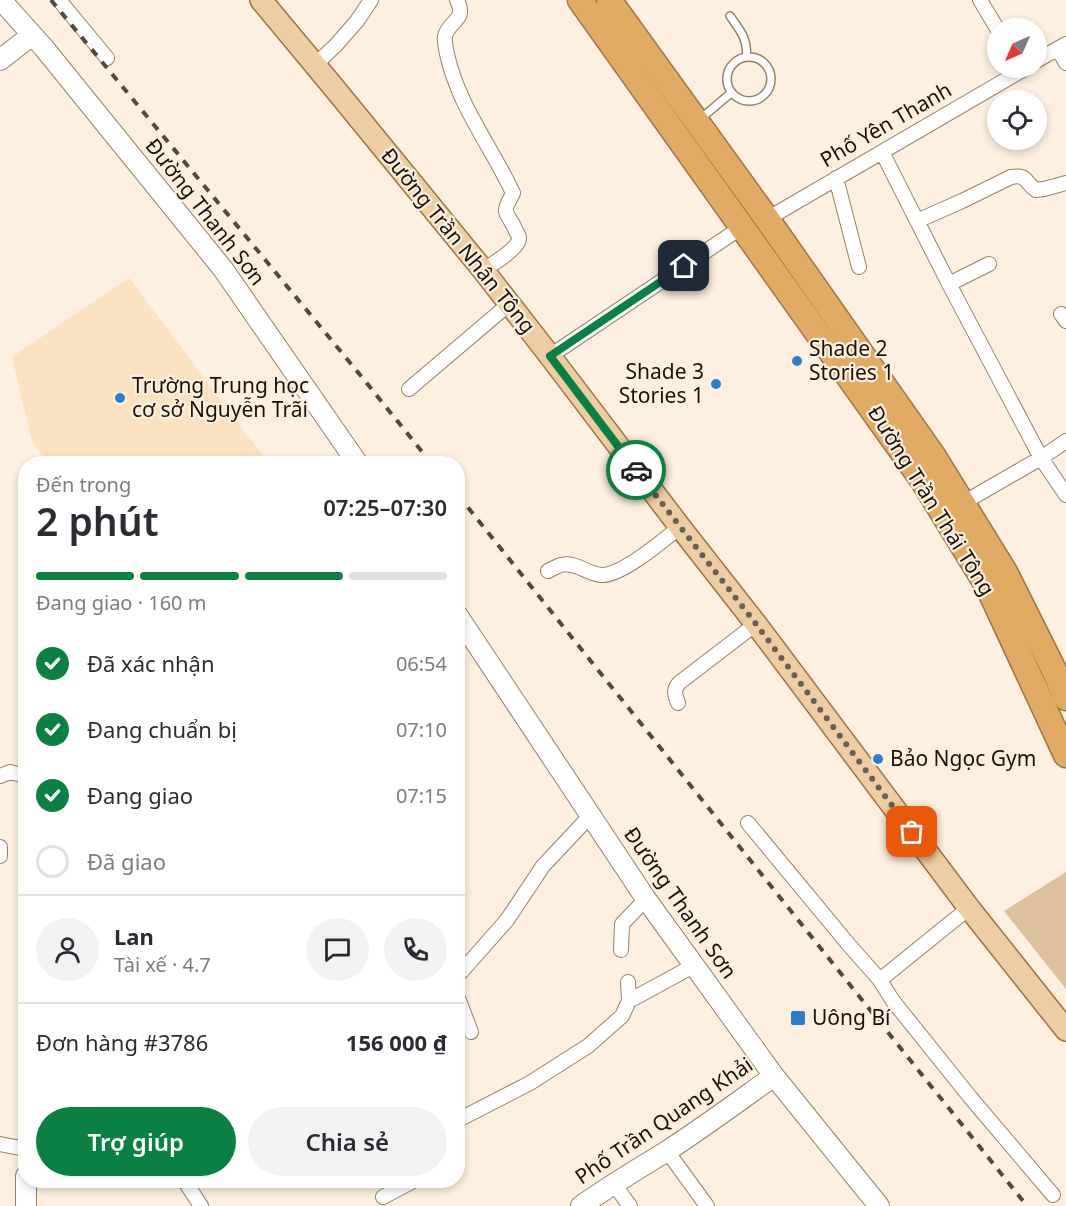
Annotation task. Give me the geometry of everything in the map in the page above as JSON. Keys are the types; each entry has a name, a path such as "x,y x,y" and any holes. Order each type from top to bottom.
{"highway":[{"name":"Đường Trần Thái Tông","path":"580,0 742,227 864,377 934,457 1005,572 1066,698"},
{"name":"Đường Trần Thái Tông","path":"609,0 767,219 864,377 923,481 988,587 1066,755"}],"main road":[{"name":"Đường Trần Nhân Tông","path":"261,0 483,270 756,624 969,908 1066,1030"}],"street":[{"name":"Đường Thanh Sơn","path":"1,0 44,48 223,269 352,456"},
{"path":"59,0 107,58"},
{"path":"315,64 357,21 371,0"},
{"path":"457,0 461,10 460,17 444,36 446,53 466,109 513,193 506,212 519,238 511,251 483,270"},
{"path":"980,0 991,18"},
{"path":"0,60 32,35"},
{"path":"1047,55 1062,47 1066,63"},
{"name":"Phố Yên Thanh","path":"767,219 1005,78"},
{"path":"882,152 1041,458 1066,495"},
{"path":"917,221 1011,177 1022,177 1036,190 1066,183"},
{"path":"836,178 859,267"},
{"path":"550,356 742,227"},
{"path":"949,284 989,264"},
{"path":"409,389 509,304"},
{"path":"963,503 1066,441"},
{"path":"548,571 568,564 600,575 613,574 643,556 680,527"},
{"path":"678,703 675,687 756,624"},
{"name":"Đường Thanh Sơn","path":"465,627 646,899 774,1076 879,1206"},
{"path":"0,776 10,772 18,774"},
{"path":"465,968 507,920 543,866 591,816"},
{"path":"748,823 879,979 900,1010 970,1097 1053,1195"},
{"path":"0,847 0,856"},
{"path":"621,951 622,924 646,899"},
{"path":"879,979 969,908"},
{"path":"629,1001 695,965"},
{"path":"465,1116 530,1083 588,1046 622,1016 629,1001 628,982"},
{"path":"465,1017 471,1032"},
{"name":"Phố Trần Quang Khải","path":"581,1206 613,1183 667,1151 774,1076"},
{"path":"0,1144 18,1147"},
{"path":"667,1151 707,1206"},
{"path":"613,1183 630,1206"},
{"path":"26,1188 26,1206"},
{"path":"189,1188 201,1206"},
{"path":"383,1197 400,1188"}],"lane":[{"path":"730,16 748,48 746,57"},
{"path":"746,57 759,59 764,63 771,74 771,86 763,97 752,102 739,100 731,93 726,79 735,62 746,57"},
{"path":"697,122 731,93"}],"shaded area":[{"name":"Trường Trung học cơ sở Nguyễn Trãi","path":"129,278 263,456 42,456 31,438 12,357"},
{"path":"1066,872 1066,989 1004,911"}],"railway":[{"path":"51,0 426,456"},
{"path":"465,504 1027,1206"}],"way so far":[{"path":"636,470 756,624 912,832"}],"place":[{"name":"Shade 2 Stories 1","path":"797,361"},
{"name":"Shade 3 Stories 1","path":"716,384"},
{"name":"Trường Trung học cơ sở Nguyễn Trãi","path":"120,398"},
{"name":"Bảo Ngọc Gym","path":"878,759"},
{"name":"Uông Bí","path":"798,1018"}],"route":[{"path":"636,470 550,356 684,266"}]}
